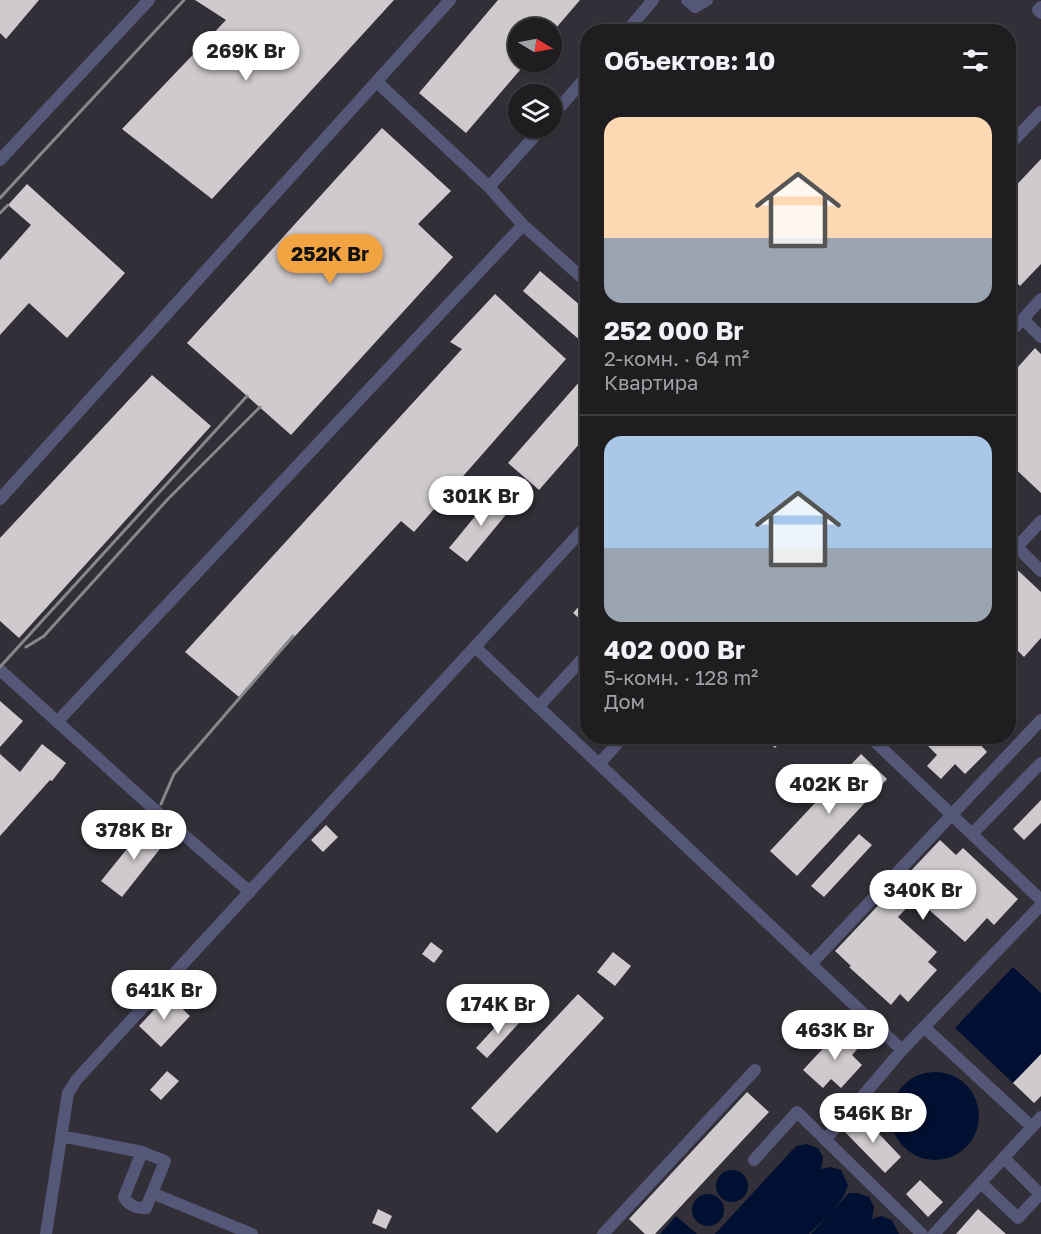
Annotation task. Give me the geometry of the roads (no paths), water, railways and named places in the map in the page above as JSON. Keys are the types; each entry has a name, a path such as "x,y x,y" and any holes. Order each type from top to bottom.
{"lane":[{"path":"0,499 450,0"},
{"path":"633,24 653,0"},
{"path":"687,0 695,7 707,0"},
{"path":"0,160 144,2"},
{"path":"1041,7 1038,10 1041,13"},
{"path":"377,82 489,187 523,225 580,276"},
{"path":"562,105 580,84"},
{"path":"1016,138 1041,112"},
{"path":"489,187 533,138"},
{"path":"58,720 523,225"},
{"path":"1016,326 1041,299"},
{"path":"1023,319 1041,337"},
{"path":"1016,541 1041,521"},
{"path":"45,1234 68,1093 77,1079 580,533"},
{"path":"1016,546 1041,571"},
{"path":"475,647 902,1050"},
{"path":"538,706 580,661"},
{"path":"0,670 250,892"},
{"path":"811,964 1041,720"},
{"path":"599,764 617,744"},
{"path":"877,744 1041,900"},
{"path":"972,834 1041,763"},
{"path":"825,1140 902,1050 1041,905"},
{"path":"924,1027 1032,1127"},
{"path":"622,1234 607,1229 754,1070"},
{"path":"753,1160 796,1112 922,1234"},
{"path":"937,1233 1041,1118"},
{"path":"60,1136 142,1152 165,1161 146,1208 137,1208 128,1203 124,1197 142,1152"},
{"path":"981,1183 1018,1218 1041,1193 1004,1158"},
{"path":"152,1193 252,1234"}],"water":[{"path":"1013,967 1041,993 1041,1054 1013,1083 955,1028"},
{"path":"935,1072 952,1076 966,1085 975,1099 979,1116 975,1133 966,1147 952,1156 935,1160 918,1156 904,1147 895,1133 891,1116 895,1099 904,1085 918,1076"},
{"path":"807,1144 818,1148 823,1157 821,1169 830,1167 841,1170 848,1185 842,1199 809,1234 715,1234 796,1146"},
{"path":"732,1170 743,1175 748,1186 743,1197 732,1202 721,1197 716,1186 721,1175"},
{"path":"849,1193 869,1197 874,1207 872,1219 881,1216 892,1220 899,1234 811,1234"},
{"path":"708,1194 719,1199 724,1210 719,1221 708,1226 697,1221 692,1210 697,1199"},
{"path":"676,1216 697,1234 660,1234"}],"railway":[{"path":"0,198 184,0"},
{"path":"0,213 8,205"},
{"path":"0,667 247,396"},
{"path":"26,647 44,636 167,500 260,407"},
{"path":"161,804 174,774 293,636"}]}
